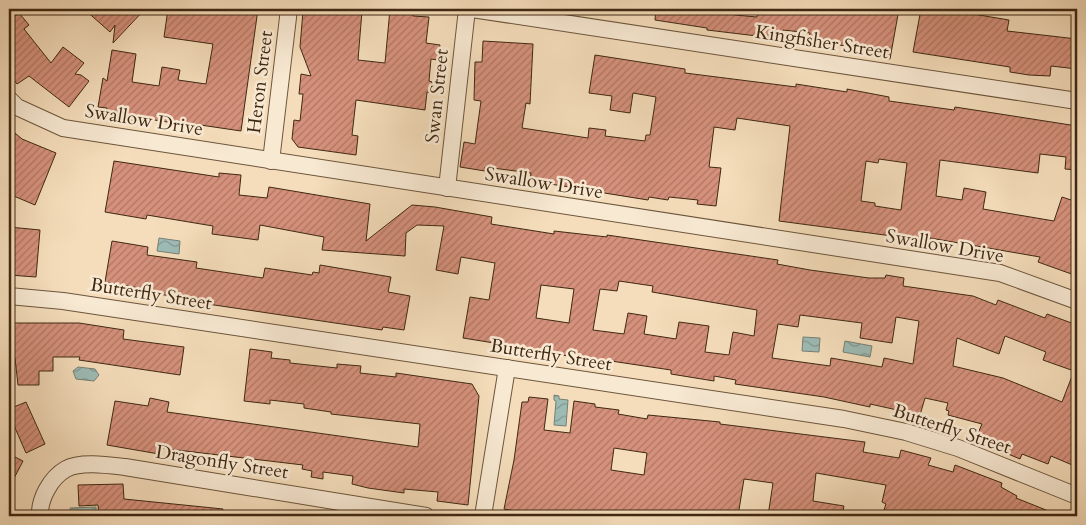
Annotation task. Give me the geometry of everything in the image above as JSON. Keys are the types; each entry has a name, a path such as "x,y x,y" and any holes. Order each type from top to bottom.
{"street":[{"name":"Heron Street","path":"271,161 289,9"},
{"name":"Swan Street","path":"447,188 467,9"},
{"name":"Kingfisher Street","path":"472,9 1077,102"},
{"name":"Swallow Drive","path":"9,99 17,107 63,128 1000,273 1077,301"},
{"name":"Butterfly Street","path":"9,296 63,301 844,419 906,432 958,448 1077,496"},
{"path":"484,516 507,368"},
{"name":"Dragonfly Street","path":"40,516 40,507 48,487 66,469 93,464 125,467 426,516"}],"water":[{"path":"159,238 180,241 179,254 157,251"},
{"path":"803,337 820,338 819,352 802,351"},
{"path":"845,341 872,346 870,357 843,352"},
{"path":"78,367 95,369 99,375 94,381 76,379 73,371"},
{"path":"554,395 559,396 559,399 568,400 566,426 554,425 556,401 554,400"},
{"path":"96,507 96,515 71,516 70,508"}],"building":[{"path":"84,9 145,9 113,43 115,25 110,32"},
{"path":"168,9 258,9 241,131 187,123 187,125 148,119 148,123 106,117 107,108 98,107 103,78 107,81 112,50 136,54 132,82 159,86 162,67 180,70 178,80 206,84 213,44 164,37"},
{"path":"319,9 362,11 358,60 385,63 390,9 414,9 413,16 429,17 426,43 440,45 438,60 431,59 429,81 432,82 431,93 427,92 425,110 356,100 352,135 358,136 356,155 298,147 292,139 294,120 300,121 303,94 299,94 301,74 311,76 300,47 303,11 319,13"},
{"path":"656,9 735,9 735,15 757,17 758,9 795,9 821,14 821,9 899,9 890,59 853,53 854,47 809,41 810,33 783,30 782,39 707,30 707,28 655,20"},
{"path":"921,9 962,9 961,12 1009,20 1007,31 1077,39 1077,69 1051,66 1050,76 1029,75 1010,72 1010,67 913,52"},
{"path":"19,13 29,25 24,29 51,63 63,47 84,63 75,74 81,75 89,81 69,107 29,76 17,84 9,73 9,21"},
{"path":"483,41 533,44 530,104 526,103 522,128 588,138 589,128 606,130 605,136 645,141 646,135 650,135 656,97 633,93 630,113 610,110 612,96 589,93 595,55 685,69 685,73 796,87 796,84 847,92 847,89 889,97 889,101 954,110 955,107 1077,126 1077,170 1065,169 1066,157 1040,154 1038,173 940,160 936,196 962,200 964,188 986,192 983,209 1054,221 1062,197 1077,202 1077,224 1071,240 1077,243 1077,276 1038,262 1040,257 930,238 930,241 779,221 790,126 737,118 735,130 714,127 709,167 721,168 716,206 697,204 698,200 669,197 668,200 649,197 648,200 592,191 592,187 570,185 570,187 530,181 531,173 485,167 485,171 460,167 464,142 475,144 481,101 474,100 475,62 482,62","holes":["879,159 907,163 901,210 875,206 875,203 861,201 866,161 878,163"]},
{"path":"9,128 22,139 56,153 35,205 9,194"},
{"path":"114,161 219,177 219,173 241,175 239,195 267,198 269,187 370,204 366,241 412,205 435,207 492,217 491,224 554,234 554,231 607,237 607,235 778,260 777,264 869,278 885,278 886,275 904,278 903,286 973,296 996,305 998,300 1045,318 1047,314 1077,325 1077,407 1074,417 1077,418 1077,467 1051,456 1048,464 1022,454 1020,459 975,440 982,424 948,415 949,411 946,410 948,403 925,398 920,415 870,404 870,407 824,397 735,384 736,380 714,376 714,381 671,374 671,370 611,361 610,368 575,363 576,357 512,348 513,346 463,338 470,297 489,300 495,263 461,257 458,274 436,270 444,226 417,225 406,233 405,256 322,250 324,237 260,225 258,240 212,234 213,226 147,215 146,219 105,212","holes":["619,281 653,286 652,292 757,310 754,336 733,332 729,355 705,352 709,326 679,322 676,339 644,334 647,316 628,313 624,334 593,330 600,289 617,291","541,285 574,289 569,323 536,318","800,315 862,323 860,338 892,343 896,317 919,321 913,364 884,358 882,367 831,358 830,366 772,358 778,324 798,327","1005,336 1046,352 1043,360 1074,371 1062,402 1003,378 953,366 957,338 999,354"]},
{"path":"9,227 40,230 36,277 9,275"},
{"path":"112,241 148,247 147,255 197,262 196,268 263,278 265,268 312,275 313,272 319,273 320,265 391,277 388,292 410,296 404,330 383,327 382,330 201,303 202,300 150,293 151,290 105,282"},
{"path":"9,323 79,323 124,330 123,339 184,347 180,375 79,360 80,357 53,357 53,371 39,371 39,385 18,385 15,358 9,358"},
{"path":"250,349 272,352 271,358 290,360 290,363 337,368 337,364 361,366 360,373 396,377 396,373 472,384 479,396 468,505 437,501 438,492 404,489 404,493 352,484 353,476 323,472 323,479 311,477 312,471 302,469 303,465 160,448 159,454 107,445 115,401 148,406 150,398 169,402 167,412 418,447 420,424 331,414 331,412 304,408 304,404 270,400 270,404 244,401"},
{"path":"529,397 548,399 544,430 570,433 574,401 595,404 595,407 619,410 618,414 647,419 648,415 720,422 720,424 865,442 863,452 899,458 901,450 931,458 928,465 953,472 955,465 1002,483 1001,487 1017,496 1016,498 1061,516 882,516 886,504 882,502 886,485 816,473 813,501 844,506 842,516 768,516 773,483 744,479 738,516 541,516 504,509 514,460 522,402 528,402","holes":["614,448 647,453 644,475 611,470"]},
{"path":"26,402 45,444 26,453 9,414 9,409"},
{"path":"9,454 23,461 9,488"},
{"path":"123,484 124,499 223,509 222,516 99,516 98,505 79,506 78,485"}]}
